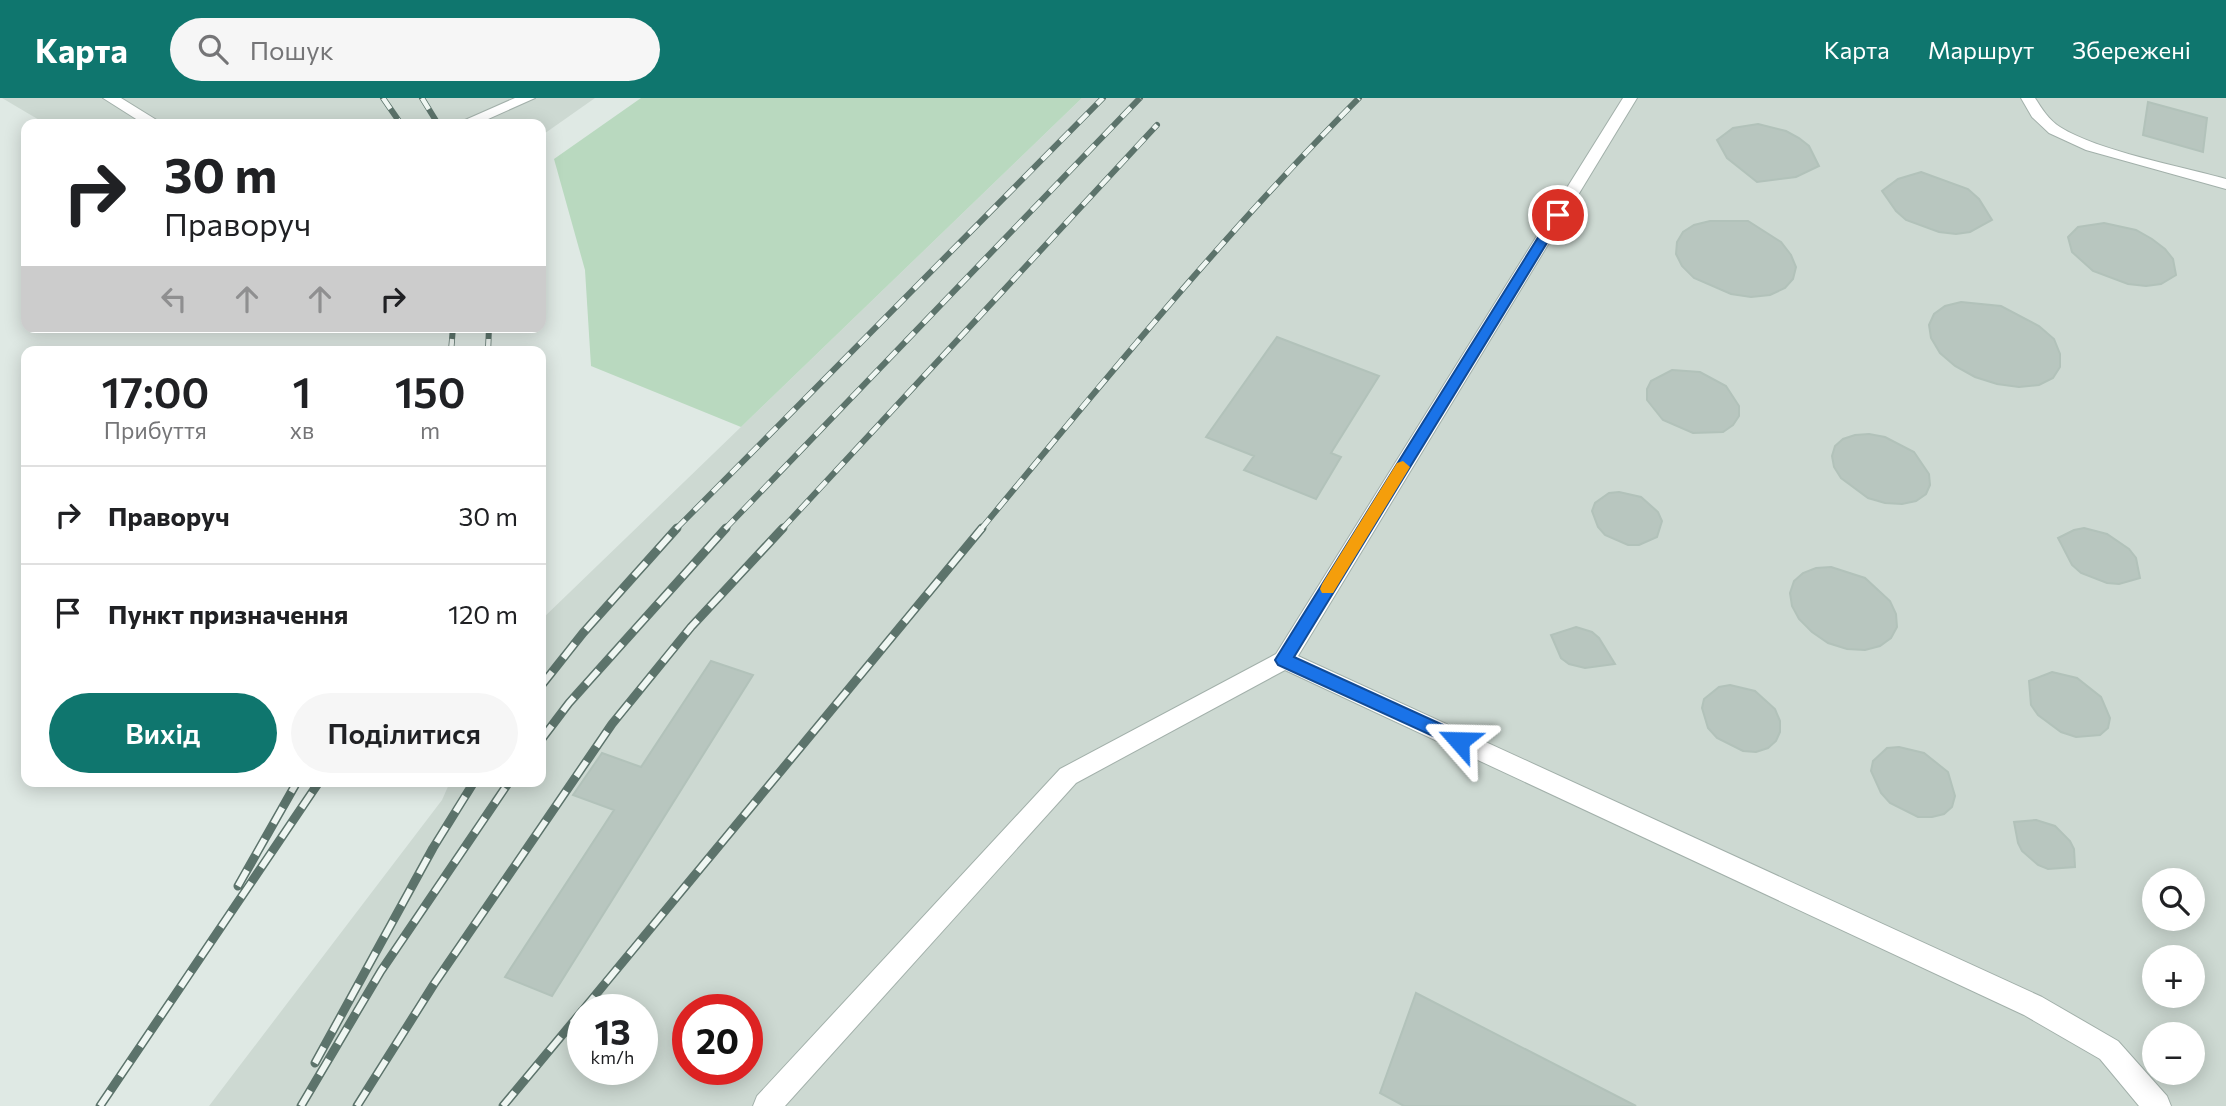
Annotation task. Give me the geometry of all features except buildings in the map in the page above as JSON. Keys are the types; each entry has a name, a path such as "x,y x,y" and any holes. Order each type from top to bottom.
{"lane":[{"path":"110,98 146,119"},
{"path":"476,119 528,98"},
{"path":"767,1106 1068,776 1284,660 1630,98"},
{"path":"2028,98 2037,114 2054,131 2092,147 2226,184"},
{"path":"1284,660 2034,1006 2109,1050 2157,1106"}],"shaded area":[{"path":"2,98 595,98 546,132 546,119 38,119"},
{"path":"1082,98 2226,98 2226,1106 209,1106 442,800 448,787 546,787 546,615"}],"green space":[{"path":"641,98 1082,98 741,427 591,366 585,270 554,159"}],"railway":[{"path":"383,98 398,119"},
{"path":"422,98 435,119"},
{"path":"676,529 1103,98"},
{"path":"725,529 1140,98"},
{"path":"981,529 1212,256 1359,98"},
{"path":"782,529 1157,125"},
{"path":"451,346 453,333"},
{"path":"488,346 489,333"},
{"path":"546,680 583,633 677,528"},
{"path":"546,733 569,703 726,528"},
{"path":"357,1106 434,984 612,724 691,627 783,528"},
{"path":"503,1106 982,528"},
{"path":"238,886 294,787"},
{"path":"100,1106 316,787"},
{"path":"315,1063 433,848 471,787"},
{"path":"301,1106 381,971 506,787"}],"slow traffic":[{"path":"1327,589 1403,467"}],"route":[{"path":"1459,741 1284,660 1558,215"}]}
